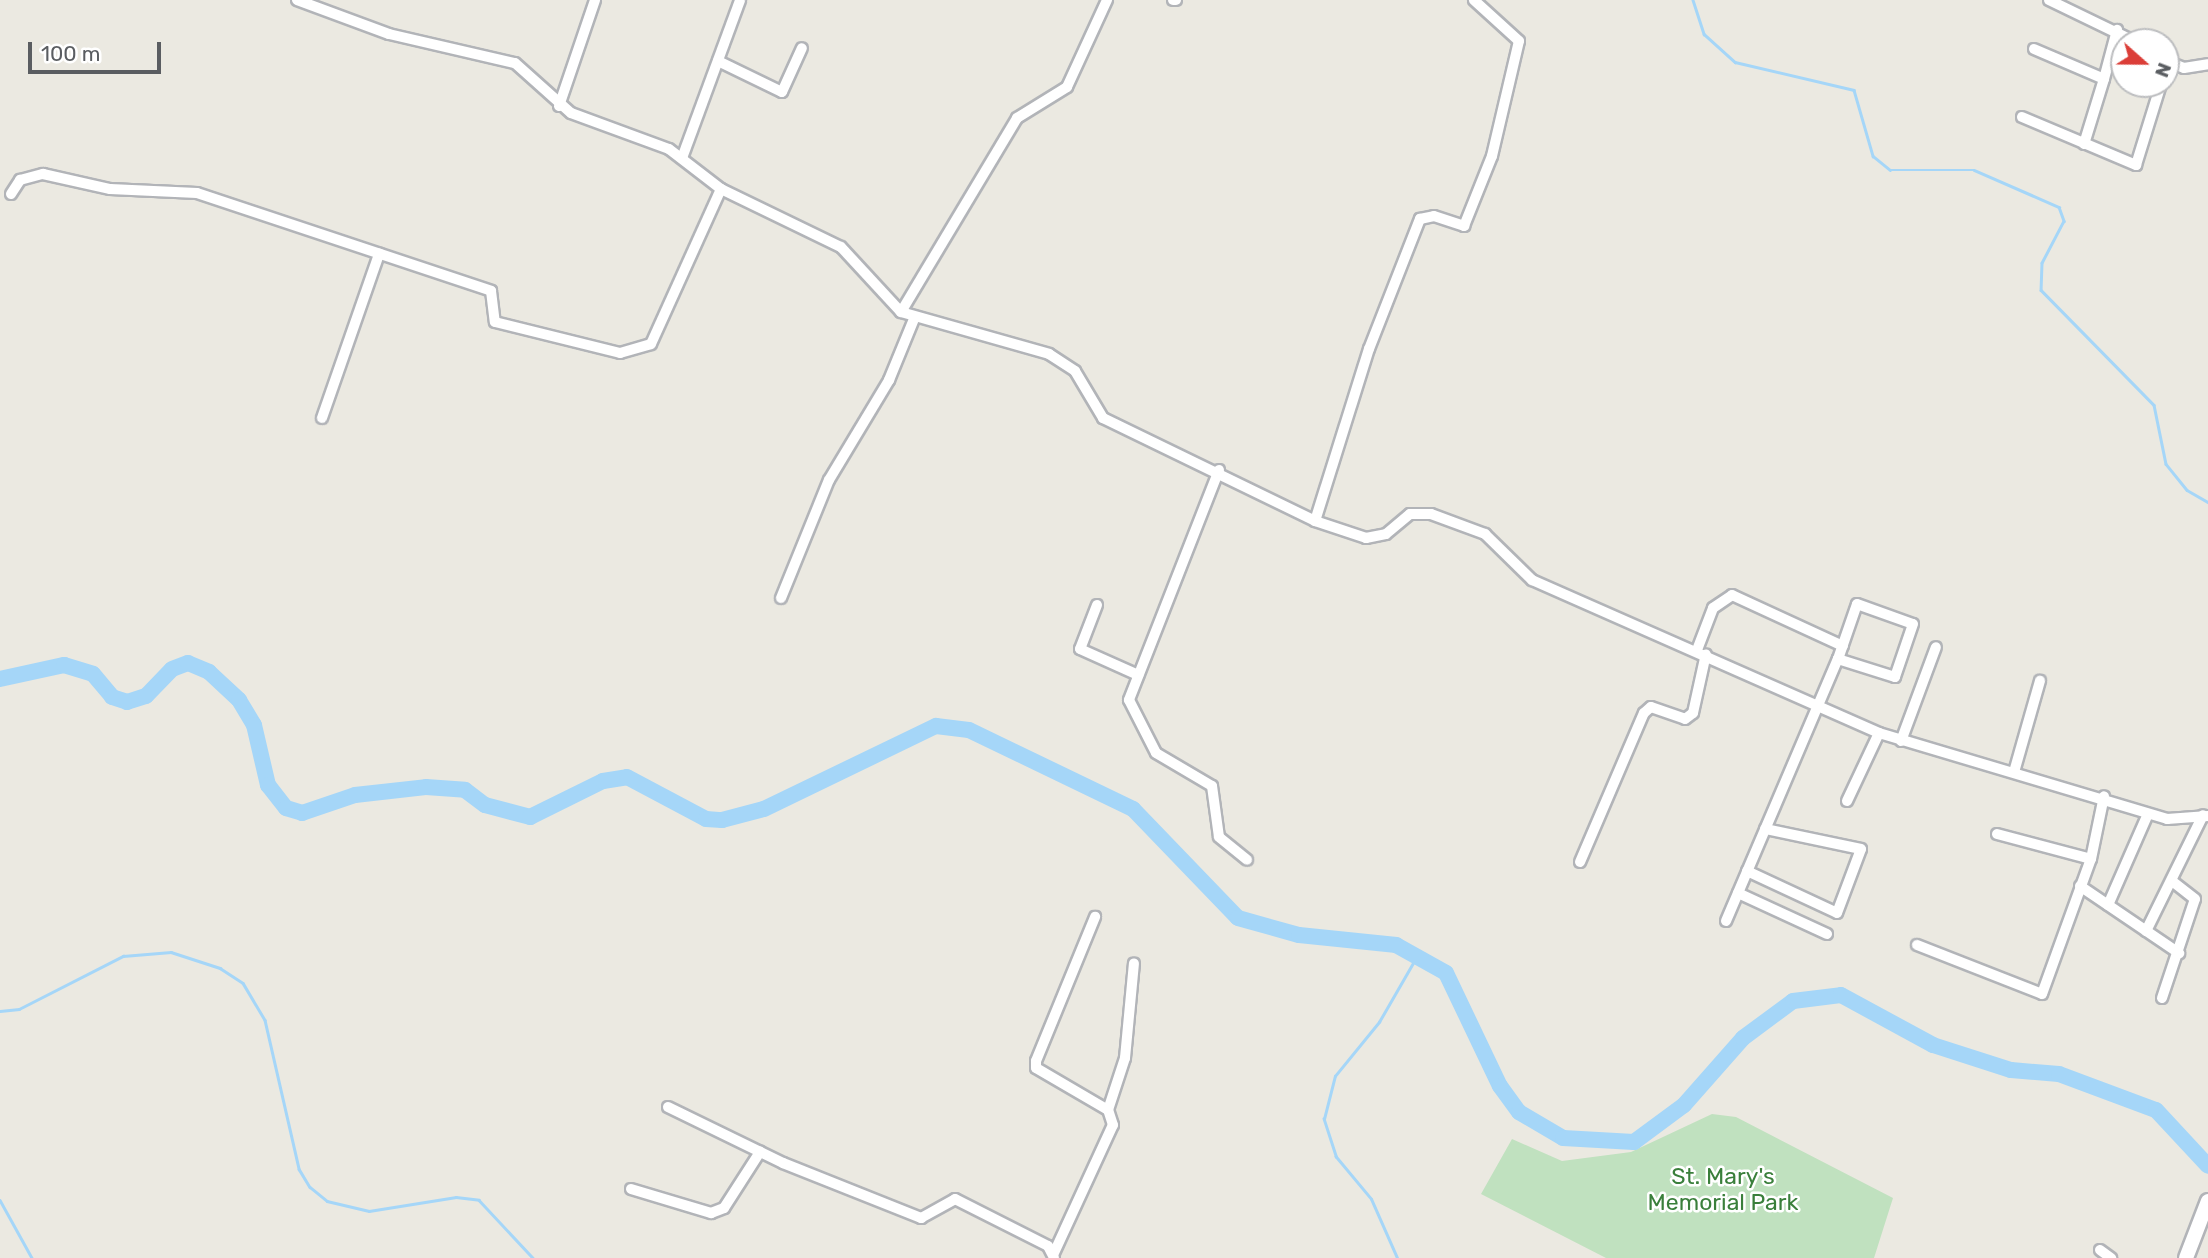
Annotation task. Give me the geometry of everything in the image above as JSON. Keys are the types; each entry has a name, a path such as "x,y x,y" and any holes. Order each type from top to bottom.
{"street":[{"path":"298,0 400,37 507,59 533,75 559,106 682,158 721,188 841,247 901,312 914,319 1049,354 1075,371 1096,413 1219,470 1315,521 1366,538 1386,534 1410,514 1431,513 1485,534 1532,580 1702,652 1879,733 2104,796 2167,819 2206,815"},
{"path":"559,106 595,0"},
{"path":"682,158 740,0"},
{"path":"901,312 1017,118 1067,88 1107,0"},
{"path":"1315,521 1369,349 1420,219 1434,216 1464,226 1492,156 1519,41 1474,0"},
{"path":"2049,0 2112,28"},
{"path":"718,61 782,92 802,48"},
{"path":"2034,49 2104,79"},
{"path":"2084,144 2110,56"},
{"path":"2180,67 2208,64"},
{"path":"2022,117 2136,165 2157,98"},
{"path":"11,194 20,180 43,174 110,189 197,193 491,291 495,322 634,352 651,344 721,188"},
{"path":"322,418 379,254"},
{"path":"781,598 829,480 889,380 914,319"},
{"path":"1219,470 1129,700 1156,753 1212,786 1219,837 1247,860"},
{"path":"1580,862 1644,713 1651,707 1685,719 1693,713 1702,652 1713,608 1732,595 1843,646"},
{"path":"1726,921 1838,659 1857,604 1914,626 1895,677 1838,659"},
{"path":"1097,605 1080,649 1138,675"},
{"path":"1900,741 1936,647"},
{"path":"2014,772 2040,681"},
{"path":"1847,801 1879,733"},
{"path":"1917,945 2042,994 2091,859 2104,796"},
{"path":"2108,905 2148,814"},
{"path":"2146,932 2206,815"},
{"path":"1747,871 1837,913 1861,849 1765,829"},
{"path":"1997,834 2091,859"},
{"path":"2162,998 2195,898 2172,881"},
{"path":"2080,886 2179,953"},
{"path":"1738,893 1827,934"},
{"path":"1095,917 1035,1061 1036,1068 1108,1110"},
{"path":"668,1107 760,1152 921,1217 955,1199 1054,1256 1113,1125 1108,1110 1124,1068 1134,963"},
{"path":"631,1189 711,1213 724,1208 760,1152"},
{"path":"2186,1258 2205,1220 2208,1201"},
{"path":"2100,1250 2111,1258"}],"green space":[{"name":"St. Mary's Memorial Park","path":"1712,1114 1736,1117 1893,1198 1874,1258 1606,1258 1481,1194 1512,1139 1562,1161 1631,1152"}],"waterway":[{"path":"1693,0 1704,34 1735,62 1854,90 1873,156 1890,170 1974,170 2059,207 2064,221 2042,263 2041,290 2154,405 2166,464 2187,490 2208,502"},
{"path":"0,679 64,665 93,674 112,697 127,702 146,696 172,669 188,663 209,672 239,700 254,725 268,785 286,808 302,813 355,795 426,787 465,790 485,805 530,817 603,781 627,777 706,819 722,820 764,809 936,726 969,730 1133,809 1238,918 1299,935 1396,945 1446,973 1500,1086 1519,1112 1563,1138 1634,1142 1684,1105 1743,1038 1793,1001 1841,995 1933,1045 2011,1070 2059,1074 2156,1110 2208,1166"},
{"path":"0,1011 19,1009 123,956 171,952 220,968 243,983 265,1020 299,1169 310,1187 327,1201 369,1211 456,1197 479,1200 533,1258"},
{"path":"1397,1258 1371,1199 1336,1157 1324,1119 1335,1076 1379,1022 1416,958"},
{"path":"0,1200 32,1258"}]}
